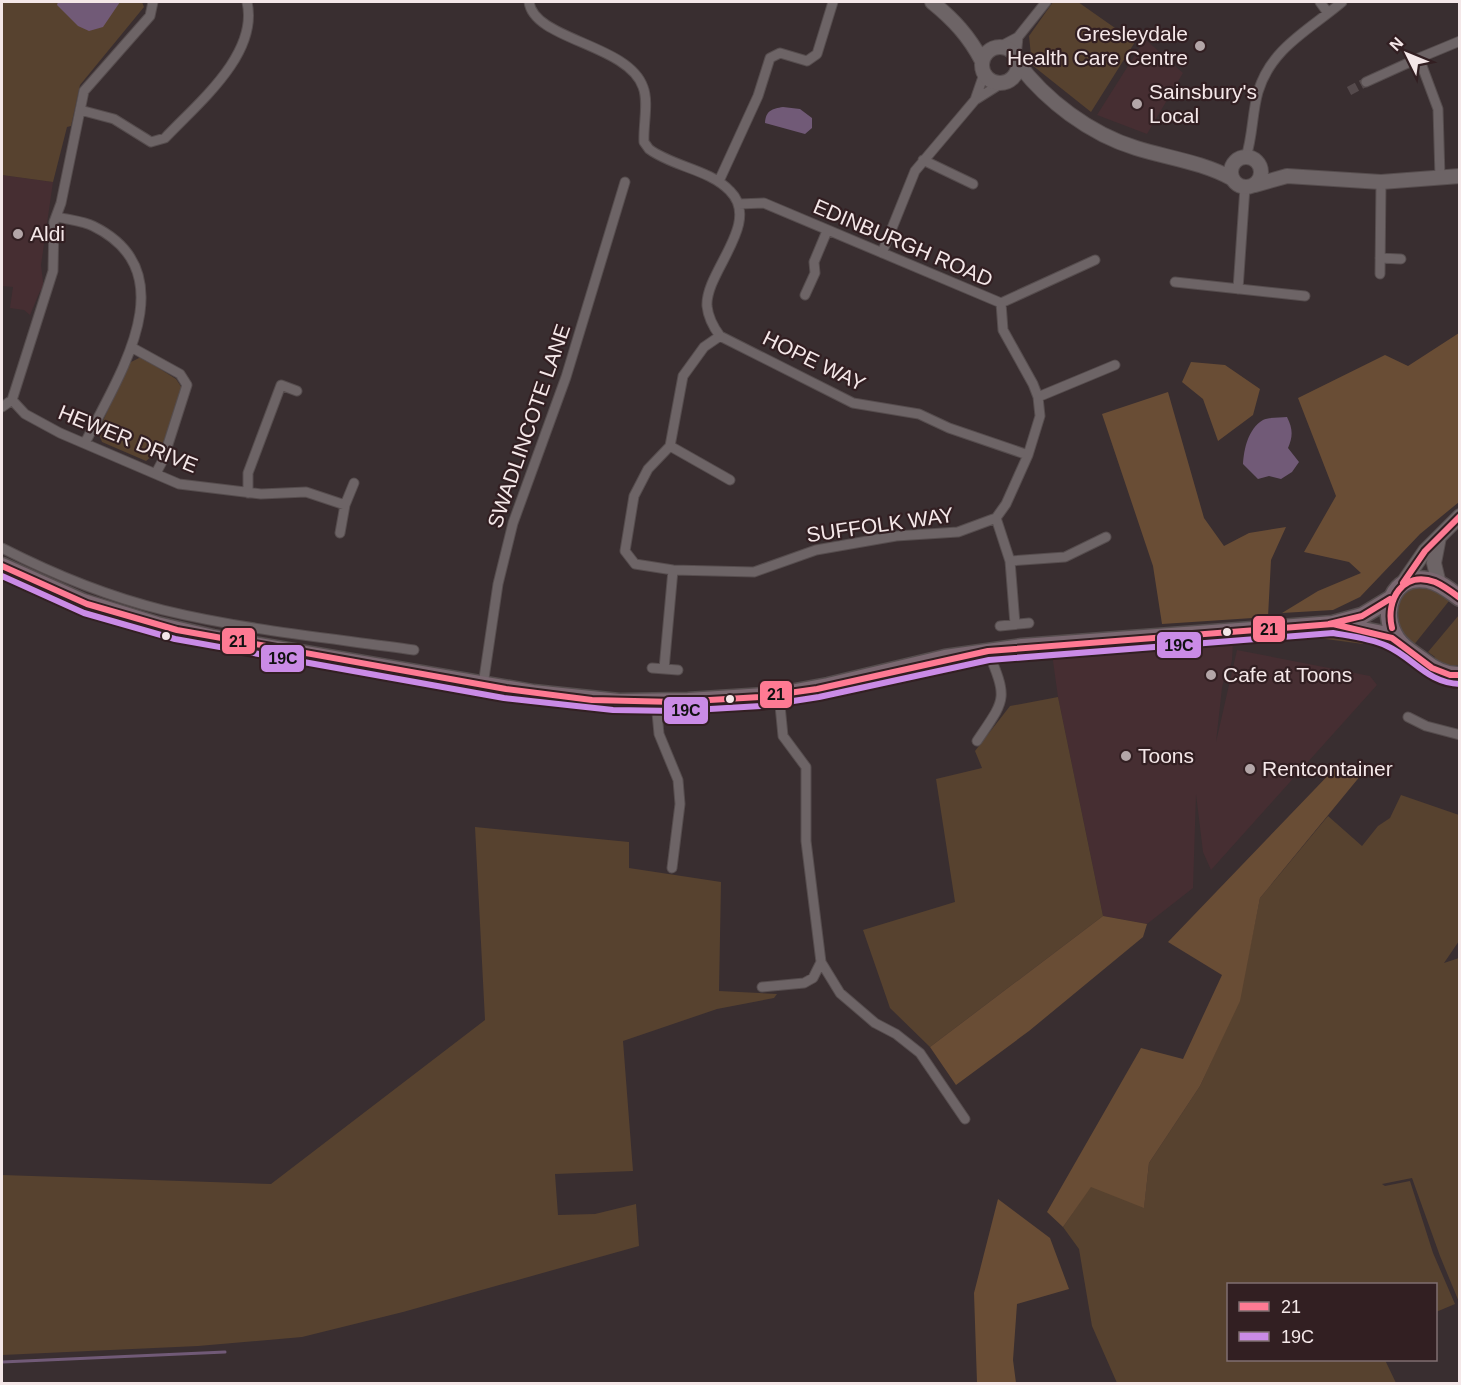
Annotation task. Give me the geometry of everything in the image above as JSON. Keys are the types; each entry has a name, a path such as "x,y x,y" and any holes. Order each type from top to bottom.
{"highway":[{"path":"2,566 48,588 117,613 194,634 483,685 591,700 656,702 779,695 828,686 945,658 988,651 1333,624 1362,616 1390,599 1403,583 1417,579 1439,584 1457,596"},
{"path":"1390,599 1388,615 1404,646"},
{"path":"1333,624 1378,633 1404,646 1429,666 1444,674 1460,675"}],"street":[{"path":"2,407 12,400 44,306 53,271 54,222 58,217 80,110 88,85 150,16 153,2"},
{"path":"80,110 114,119 151,142 165,138 237,58 249,20 248,2"},
{"path":"529,2 535,16 543,22 581,43 621,60 638,76 644,89 644,142 657,155 719,181 732,192 739,204 740,223 707,305 714,328 720,336 704,346 684,376 670,446 730,480"},
{"path":"719,181 758,96 770,58 780,53 807,61 817,54 833,2"},
{"path":"932,2 953,19 972,40 990,80 1035,86"},
{"path":"975,100 983,67 997,48 1018,37 1046,2"},
{"path":"1320,2 1328,13"},
{"path":"1233,179 1231,169 1246,159 1253,136 1258,94 1268,67 1285,45 1342,2"},
{"path":"882,253 915,171 923,160 975,100 1016,73 1018,37"},
{"path":"972,40 1009,50 1035,86 1088,126 1114,140 1203,165 1250,186 1287,176 1381,182 1460,176"},
{"path":"1366,82 1460,41"},
{"path":"1419,58 1438,109 1440,177"},
{"path":"1238,289 1250,186 1262,173 1246,159"},
{"path":"1203,165 1220,165 1246,159 1271,168 1311,176"},
{"path":"923,160 973,184"},
{"name":"SWADLINCOTE LANE","path":"483,685 498,584 513,523 566,377 625,182"},
{"path":"1380,274 1381,182"},
{"name":"EDINBURGH ROAD","path":"739,204 764,203 1000,303 1003,330 1024,366 1038,397 1040,416 1028,455"},
{"path":"58,217 92,226 109,237 126,251 136,268 142,285 141,304 131,347 85,442"},
{"path":"805,295 815,273 814,262 827,231"},
{"path":"1380,258 1401,259"},
{"path":"1000,303 1095,260"},
{"path":"1175,282 1305,297"},
{"name":"HOPE WAY","path":"720,336 853,403 919,414 949,428 1028,455"},
{"path":"131,347 180,374 187,385 167,450 156,473"},
{"path":"1038,397 1115,365"},
{"path":"248,493 248,473 281,385 297,391"},
{"name":"HEWER DRIVE","path":"12,400 25,414 60,434 85,442 179,484 248,493 306,492 345,505"},
{"name":"SUFFOLK WAY","path":"670,446 648,468 634,496 625,551 635,564 673,570 754,572 816,550 896,536 958,532 996,518"},
{"path":"1015,624 1010,561 996,518 1006,504 1028,455"},
{"path":"340,533 345,505 354,483"},
{"path":"1403,583 1439,535 1460,516"},
{"path":"1439,535 1434,563 1439,584"},
{"path":"1010,561 1065,557 1106,537"},
{"path":"2,548 33,565 126,600 211,620 414,650"},
{"path":"664,669 673,570"},
{"path":"1000,626 1029,623"},
{"path":"264,648 268,629"},
{"path":"977,741 1000,706 1003,686 988,651"},
{"path":"652,668 678,670"},
{"path":"779,695 783,736 806,767 806,841 820,962 840,993 875,1023 896,1034 920,1053 943,1083 965,1119"},
{"path":"656,702 659,734 678,780 680,804 672,868"},
{"path":"1408,717 1426,726 1460,735"},
{"path":"762,987 804,983 813,978 820,962"}],"shaded area":[{"path":"2,2 142,2 144,7 80,85 71,126 67,127 53,182 2,175"},
{"path":"58,2 120,2 103,27 89,31 78,26 57,5"},
{"path":"1053,2 1078,2 1135,42 1091,112 1032,65 1029,36"},
{"path":"1145,39 1183,73 1147,134 1097,115"},
{"path":"783,107 800,109 812,118 812,128 805,134 765,123 770,111"},
{"path":"2,175 53,182 41,265 44,290 40,291 30,315 24,310 10,308 13,287 2,286"},
{"path":"1459,333 1459,502 1420,534 1360,597 1333,610 1282,613 1318,591 1361,573 1349,562 1304,552 1336,496 1298,398 1385,355 1408,366"},
{"path":"141,357 176,379 182,388 161,449 146,461 102,442 98,432 129,363"},
{"path":"1191,362 1225,365 1260,389 1253,415 1218,441 1203,399 1182,382"},
{"path":"1168,392 1204,518 1224,546 1249,533 1286,527 1271,560 1268,617 1162,624 1153,566 1102,414"},
{"path":"1287,417 1292,432 1288,448 1299,462 1292,472 1281,479 1269,476 1258,479 1243,464 1250,434 1263,420"},
{"path":"1426,585 1449,601 1413,646 1399,627 1394,611 1395,603 1397,596 1405,589"},
{"path":"1459,615 1459,665 1445,667 1432,661 1435,657 1428,652"},
{"path":"1288,634 1365,635 1363,644"},
{"path":"1233,642 1230,669 1226,669 1222,688 1216,742 1237,650 1370,676 1377,685 1211,870 1203,852 1196,794 1193,888 1147,924 1103,916 1058,697 1052,654 1114,648"},
{"path":"1058,697 1103,916 930,1047 890,1008 863,930 955,902 936,779 982,768 975,751 1010,706"},
{"path":"1339,764 1361,775 1260,898 1240,1001 1200,1086 1149,1163 1144,1208 1091,1187 1063,1227 1047,1212 1141,1048 1183,1059 1222,975 1168,942"},
{"path":"1401,795 1459,815 1459,941 1444,963 1459,958 1459,1302 1412,1178 1382,1184 1385,1186 1410,1181 1433,1253 1455,1304 1437,1312 1437,1283 1227,1283 1227,1361 1385,1361 1396,1383 1117,1383 1092,1326 1079,1249 1063,1227 1091,1186 1144,1207 1149,1163 1200,1086 1239,1001 1260,898 1328,816 1362,846 1378,826 1390,818"},
{"path":"475,827 629,842 629,868 721,882 719,991 777,994 774,998 717,1009 623,1041 633,1171 555,1174 558,1215 595,1214 636,1204 639,1246 403,1312 302,1337 198,1346 2,1355 2,1175 271,1184 485,1020"},
{"path":"1103,916 1147,924 1143,937 1029,1031 956,1085 930,1047"},
{"path":"998,1199 1050,1238 1069,1289 1017,1304 1013,1360 1016,1383 977,1383 974,1293"}],"waterway":[{"path":"2,1362 225,1352"}],"tunnel":[{"path":"1349,91 1366,82"}],"transit line":[{"name":"21","path":"1403,583 1425,551 1460,516"},
{"name":"21","path":"2,566 87,604 177,630 506,689 592,700 676,702 760,697 817,689 988,651 1333,624 1392,638 1432,668 1450,675 1460,675"},
{"name":"19C","path":"2,576 84,613 175,639 504,698 613,710 676,711 761,706 819,697 989,660 1333,633 1380,643 1397,651 1430,675 1448,683 1460,684"},
{"name":"21","path":"1392,628 1391,607 1394,598 1405,584 1414,580 1424,579 1435,582 1460,598"},
{"name":"21","path":"1329,624 1362,616 1390,599"}],"place":[{"name":"Gresleydale Health Care Centre","path":"1200,46"},
{"name":"Sainsbury's Local","path":"1137,104"},
{"name":"Aldi","path":"18,234"},
{"name":"Cafe at Toons","path":"1211,675"},
{"name":"Toons","path":"1126,756"},
{"name":"Rentcontainer","path":"1250,769"}]}
